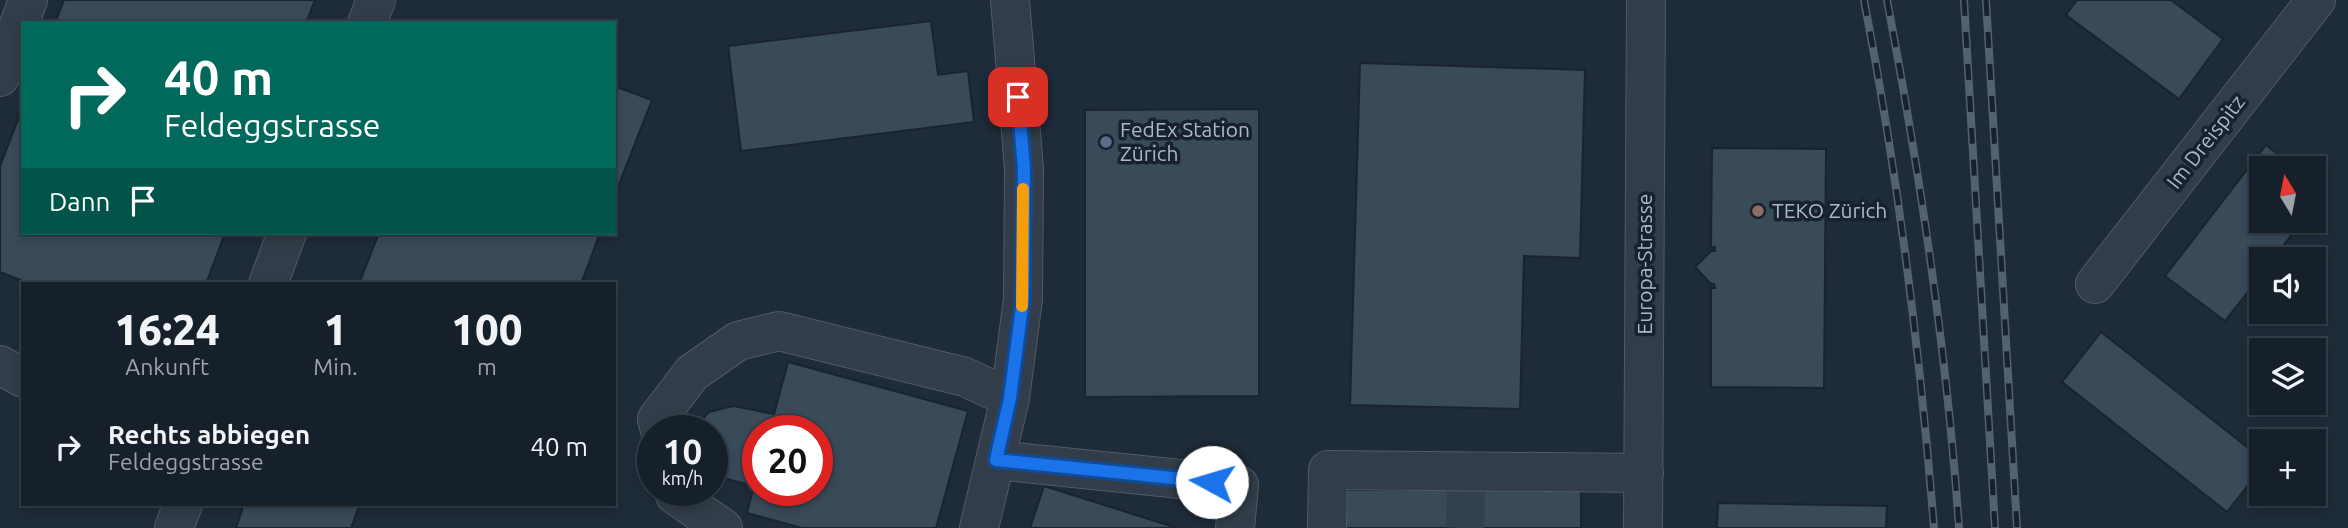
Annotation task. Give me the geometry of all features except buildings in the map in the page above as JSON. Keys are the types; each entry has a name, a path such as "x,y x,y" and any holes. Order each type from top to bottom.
{"street":[{"path":"0,76 28,0"},
{"path":"368,21 376,0"},
{"path":"979,528 1010,398 1023,299 1024,169 1010,0"},
{"name":"Europa-Strasse","path":"1643,528 1646,0"},
{"name":"Im Dreispitz","path":"2095,284 2316,0"},
{"path":"269,282 286,235"},
{"path":"660,415 692,373 738,341 779,331 965,377 1010,398"},
{"path":"0,365 21,377"},
{"path":"996,460 1239,485 1235,528"},
{"path":"1327,528 1328,470 1466,481 1644,473"},
{"path":"174,528 182,506"},
{"path":"691,506 723,528"}],"tunnel":[{"path":"1465,528 1466,491"}],"railway":[{"path":"1864,0 1907,263 1934,528"},
{"path":"1887,0 1931,263 1959,528"},
{"path":"1964,0 1995,528"},
{"path":"1986,0 2017,528"}],"slow traffic":[{"path":"1022,306 1023,189"}],"place":[{"name":"FedEx Station Zürich","path":"1106,142"},
{"name":"TEKO Zürich","path":"1758,211"}],"route":[{"path":"1018,97 1024,169 1023,299 1010,398 996,460 1212,482"}]}
